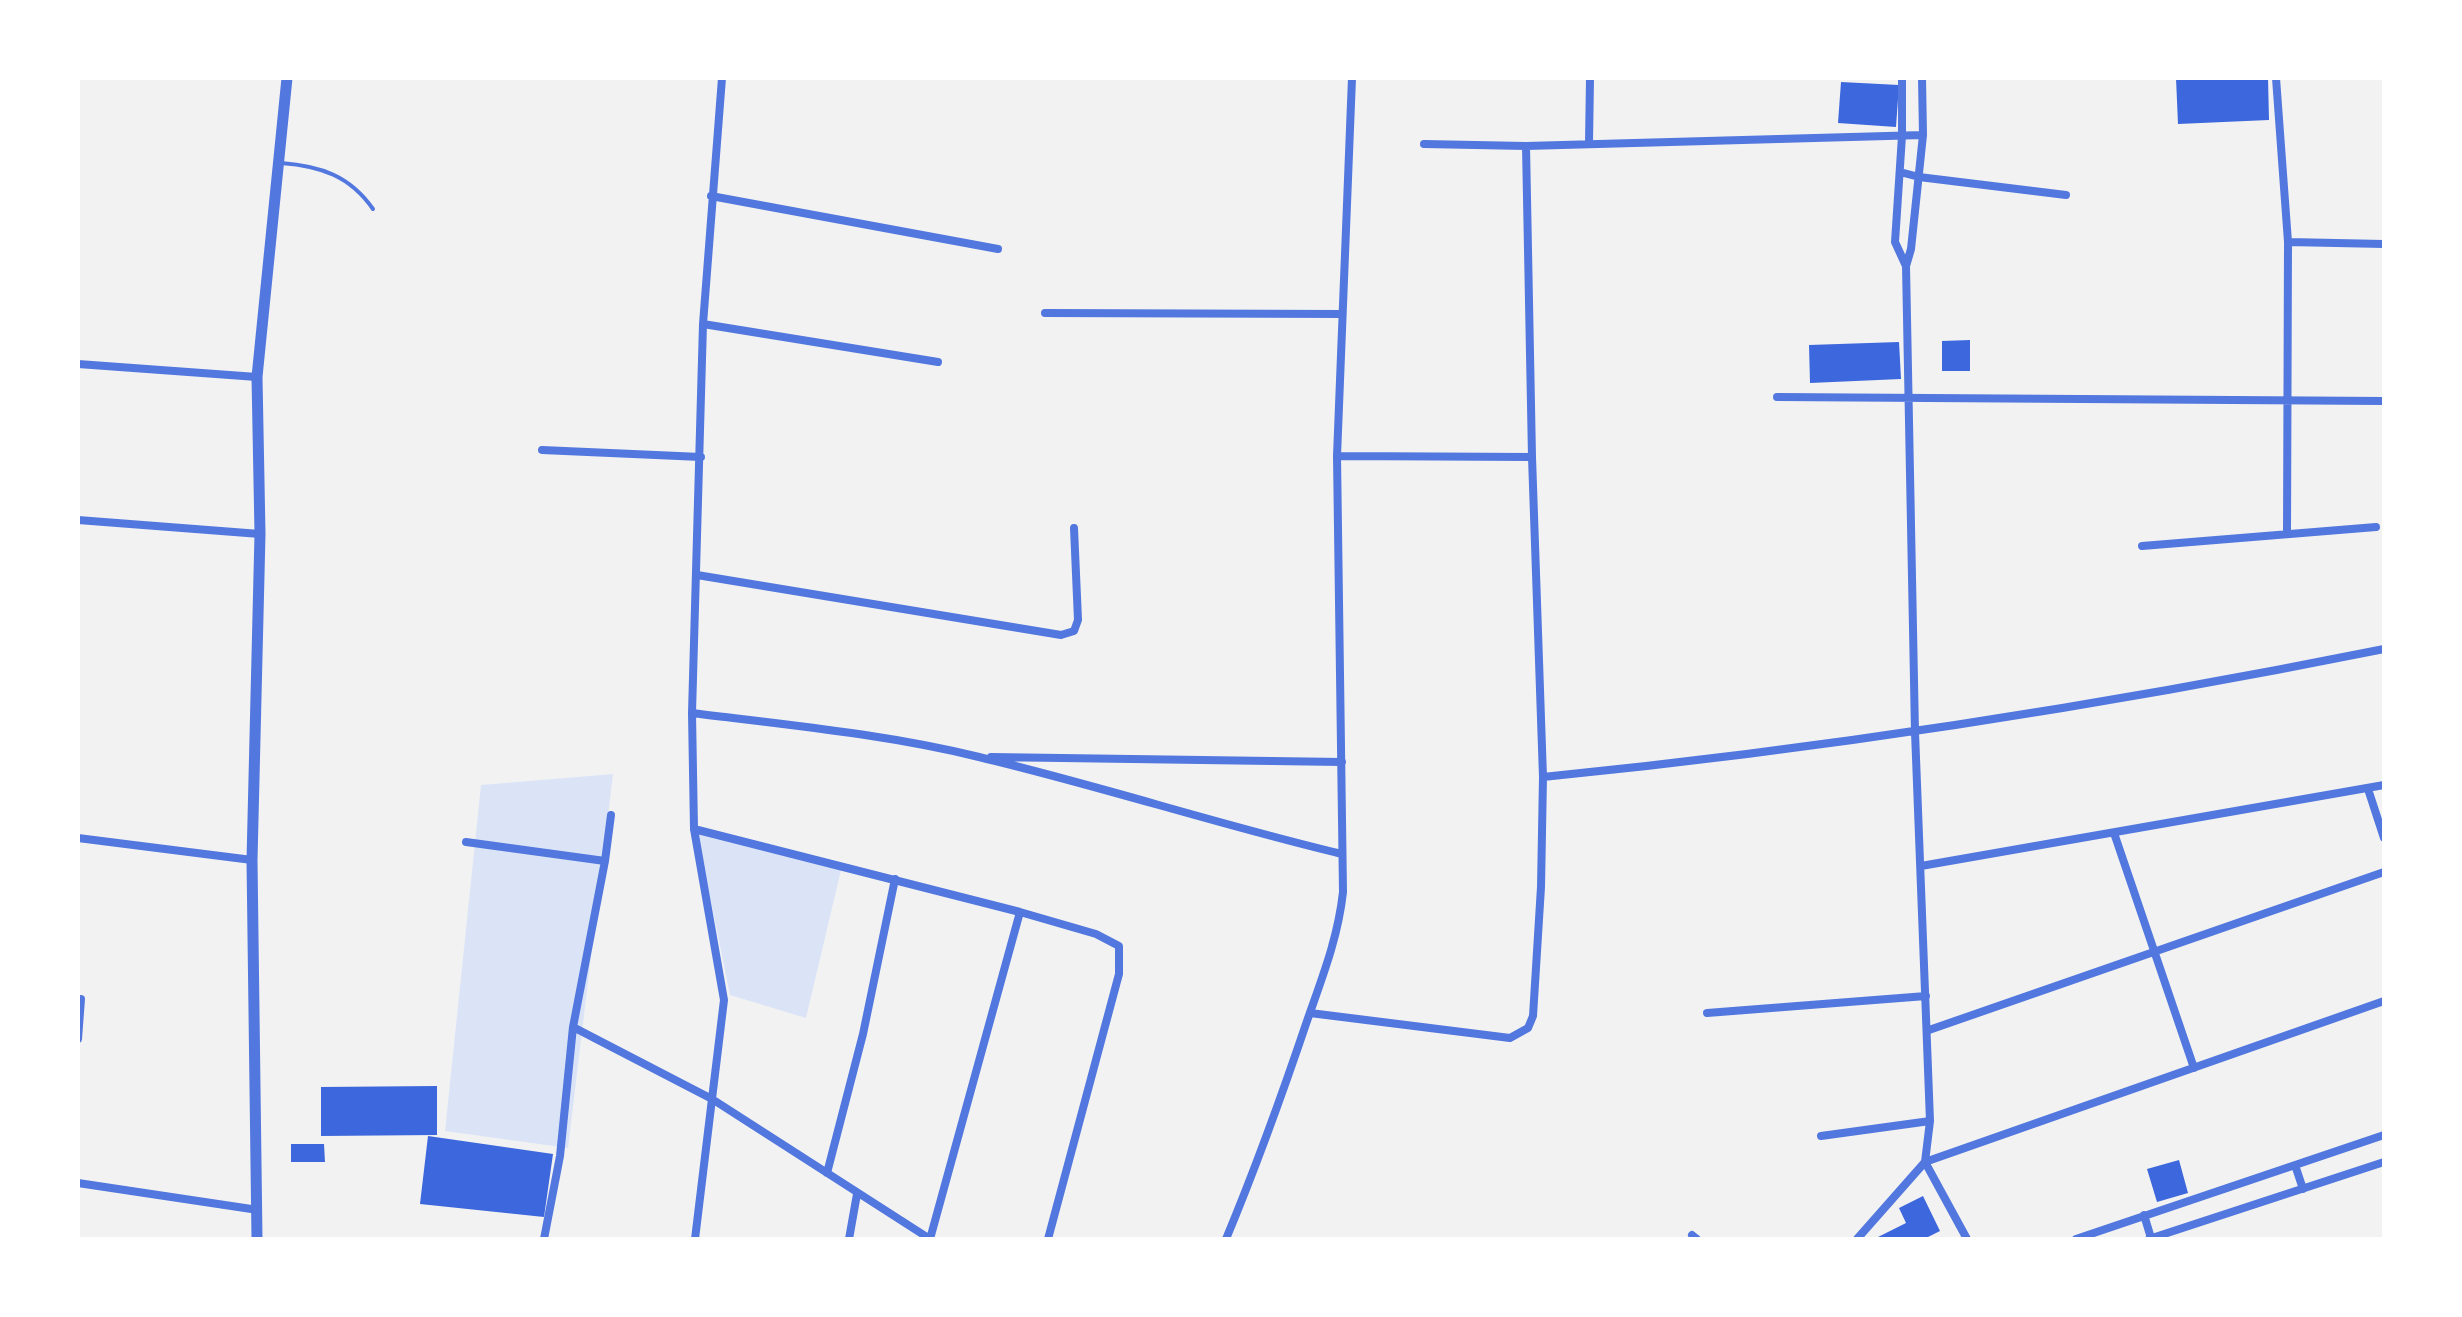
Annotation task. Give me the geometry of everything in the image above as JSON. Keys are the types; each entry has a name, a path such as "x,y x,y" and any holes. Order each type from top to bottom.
{"street":[{"path":"257,1239 252,860 260,534 257,377 287,78"},
{"path":"695,1239 724,991 694,829 692,713 703,324 722,78"},
{"path":"1226,1239 1268,1136 1330,961 1340,921 1343,892 1337,456 1352,78"},
{"path":"1589,143 1590,78"},
{"path":"1902,78 1902,136 1895,242 1906,266"},
{"path":"1922,78 1923,135 1911,249 1906,266 1915,732 1929,1030 1930,1121 1925,1162 1967,1239"},
{"path":"2276,78 2288,242 2287,534"},
{"path":"1424,144 1526,146 1923,135"},
{"path":"1310,1013 1510,1038 1528,1028 1533,1016 1541,887 1543,777 1526,146"},
{"path":"1900,172 2066,195"},
{"path":"711,196 998,249"},
{"path":"2288,242 2384,244"},
{"path":"1045,313 1342,314"},
{"path":"703,324 938,362"},
{"path":"78,364 257,377"},
{"path":"1777,397 2384,401"},
{"path":"542,450 701,457"},
{"path":"1337,456 1532,457"},
{"path":"78,520 260,534"},
{"path":"2142,546 2376,527"},
{"path":"697,575 1061,635 1074,631 1078,620 1074,528"},
{"path":"1543,777 1915,732 2252,676 2384,649"},
{"path":"692,713 854,733 980,757 1342,854"},
{"path":"980,757 1342,762"},
{"path":"1921,866 2384,785"},
{"path":"2368,789 2384,838"},
{"path":"544,1239 560,1156 573,1027 611,815"},
{"path":"694,829 1020,912 1096,934 1119,946 1119,974 1048,1239"},
{"path":"2114,833 2194,1068"},
{"path":"78,838 252,860"},
{"path":"466,842 605,861"},
{"path":"1929,1030 2384,872"},
{"path":"827,1173 863,1034 895,879"},
{"path":"573,1027 712,1099 930,1239 1020,912"},
{"path":"1707,1013 1926,996"},
{"path":"78,1039 81,999"},
{"path":"1857,1239 1925,1162 2384,1001"},
{"path":"1821,1136 1930,1121"},
{"path":"2076,1239 2384,1135"},
{"path":"2144,1215 2150,1239 2384,1162"},
{"path":"2295,1165 2303,1189"},
{"path":"78,1183 258,1210"},
{"path":"849,1239 857,1194"}],"lane":[{"path":"279,163 298,164 339,175 361,192 373,209"}],"shaded area":[{"path":"613,774 568,1148 445,1131 481,785"},
{"path":"697,833 841,870 806,1018 730,995"}],"building":[{"path":"2176,78 2268,78 2269,120 2178,124"},
{"path":"1841,82 1899,85 1896,127 1838,123"},
{"path":"1970,340 1970,371 1942,371 1942,341"},
{"path":"1899,342 1901,379 1810,383 1809,345"},
{"path":"437,1086 437,1135 321,1136 321,1087"},
{"path":"428,1136 553,1154 544,1217 420,1204"},
{"path":"291,1144 324,1144 325,1162 291,1162"},
{"path":"2179,1160 2188,1193 2157,1202 2147,1169"},
{"path":"1923,1196 1940,1231 1924,1239 1879,1239 1906,1223 1899,1208"}]}
